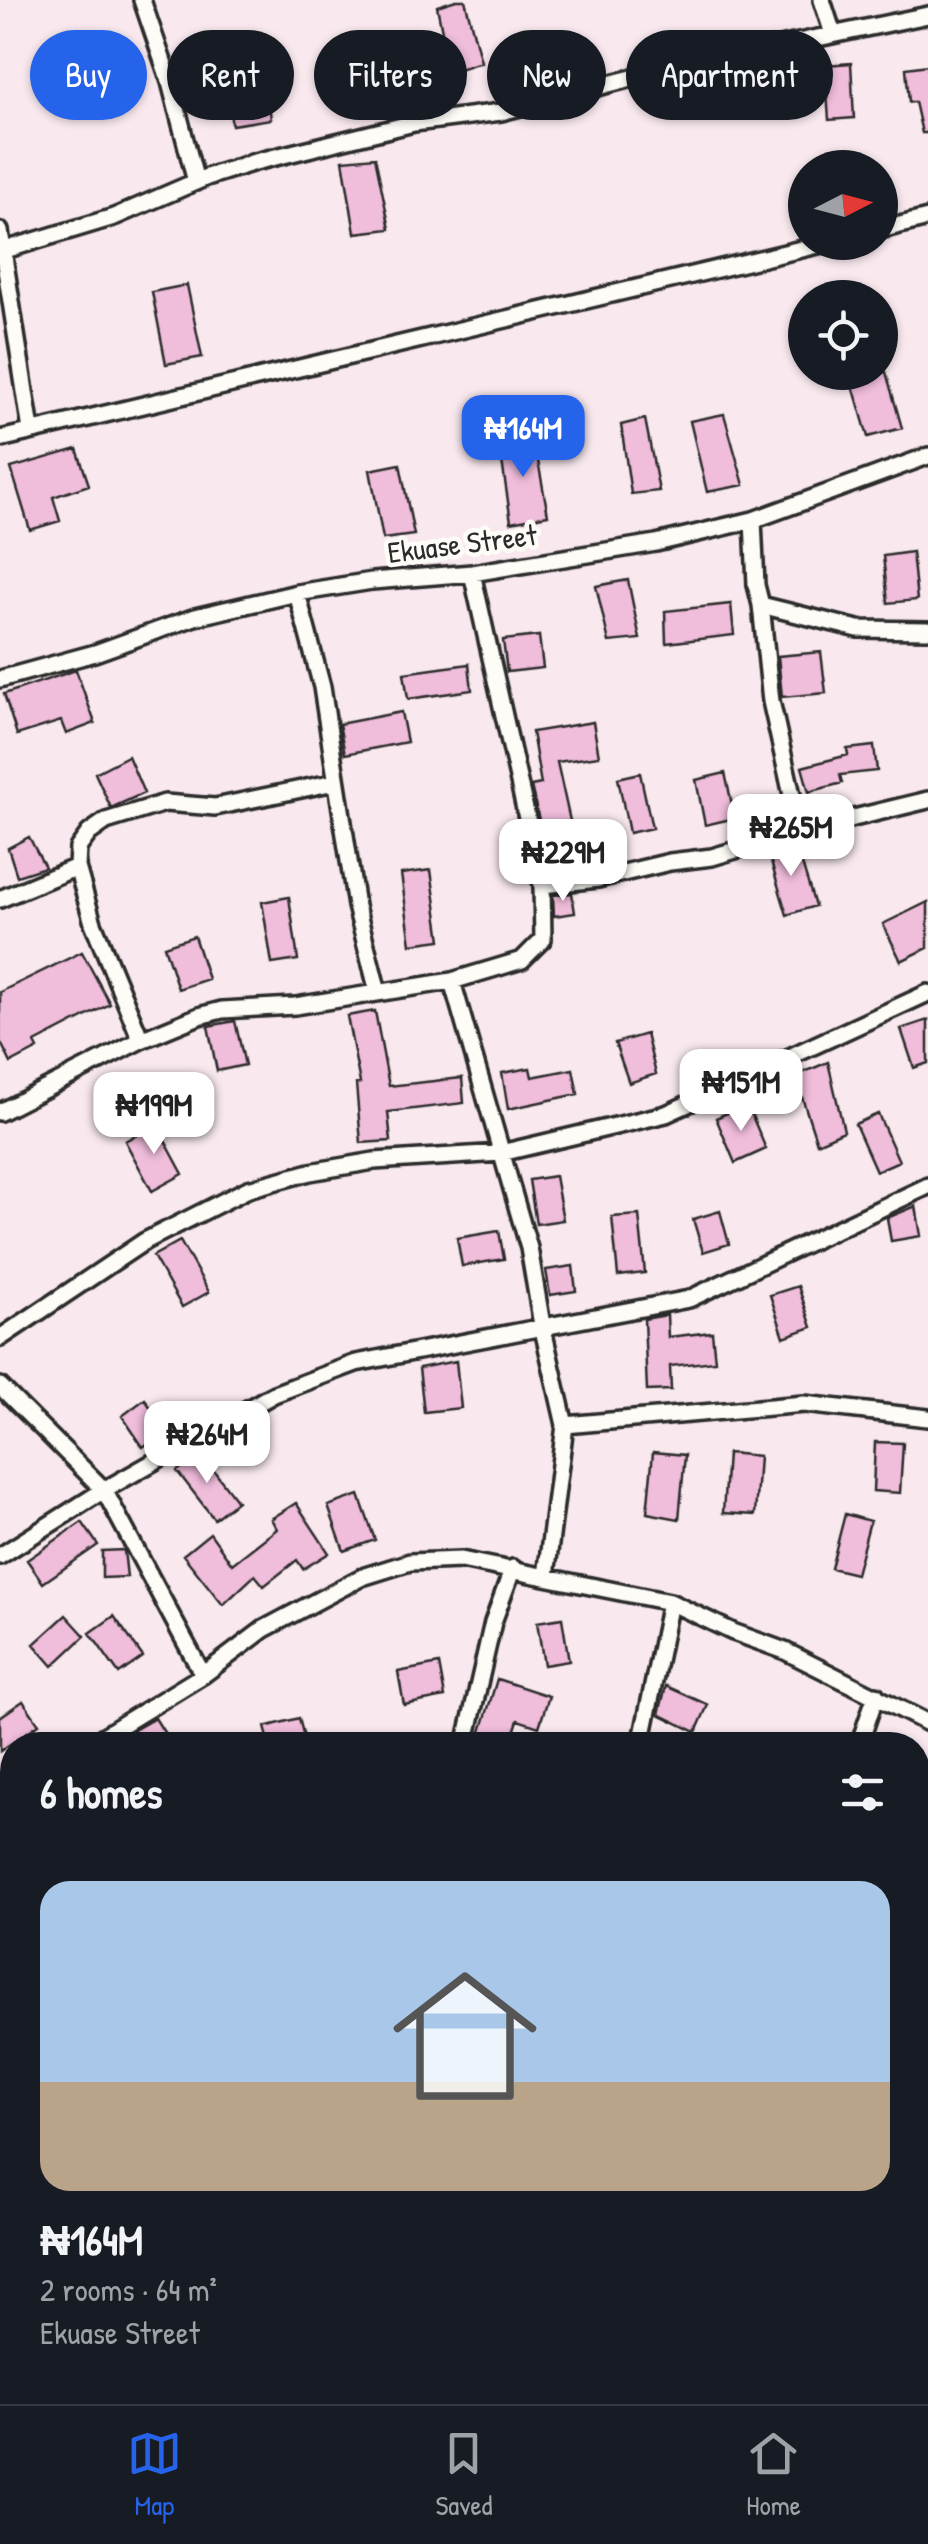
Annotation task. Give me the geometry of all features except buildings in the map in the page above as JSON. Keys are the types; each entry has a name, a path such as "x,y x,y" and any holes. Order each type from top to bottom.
{"street":[{"path":"142,0 170,82 196,182"},
{"path":"822,0 832,30"},
{"path":"833,34 928,15"},
{"path":"5,250 114,217 255,162 414,124 501,112 626,80"},
{"path":"898,226 928,218"},
{"path":"0,231 31,430"},
{"path":"0,439 788,252"},
{"name":"Ekuase Street","path":"0,680 94,653 195,616 297,593 472,572 656,542 753,520 928,456"},
{"path":"753,520 756,585 772,701 800,831"},
{"path":"0,1112 141,1040 199,1016 222,1010 295,1006 452,981 522,960 543,939 542,885 472,572"},
{"path":"297,593 322,687 356,906 378,992"},
{"path":"761,605 858,629 928,630"},
{"path":"141,1040 93,923 77,867 78,848 106,820 164,802 215,807 335,782"},
{"path":"542,885 598,880 712,856 928,800"},
{"path":"0,899 77,867"},
{"path":"452,981 529,1248 564,1424 546,1576"},
{"path":"0,1338 144,1241 248,1189 310,1172 374,1161 501,1152 666,1114 928,993"},
{"path":"0,1556 104,1490 274,1394 356,1362 689,1299 928,1186"},
{"path":"0,1386 104,1490 204,1675"},
{"path":"564,1424 804,1404 928,1418"},
{"path":"110,1732 204,1675 264,1630 362,1578 410,1562 461,1560 670,1602 784,1651 928,1723"},
{"path":"468,1732 493,1622 513,1568"},
{"path":"644,1732 670,1602"},
{"path":"863,1732 876,1695"}]}
